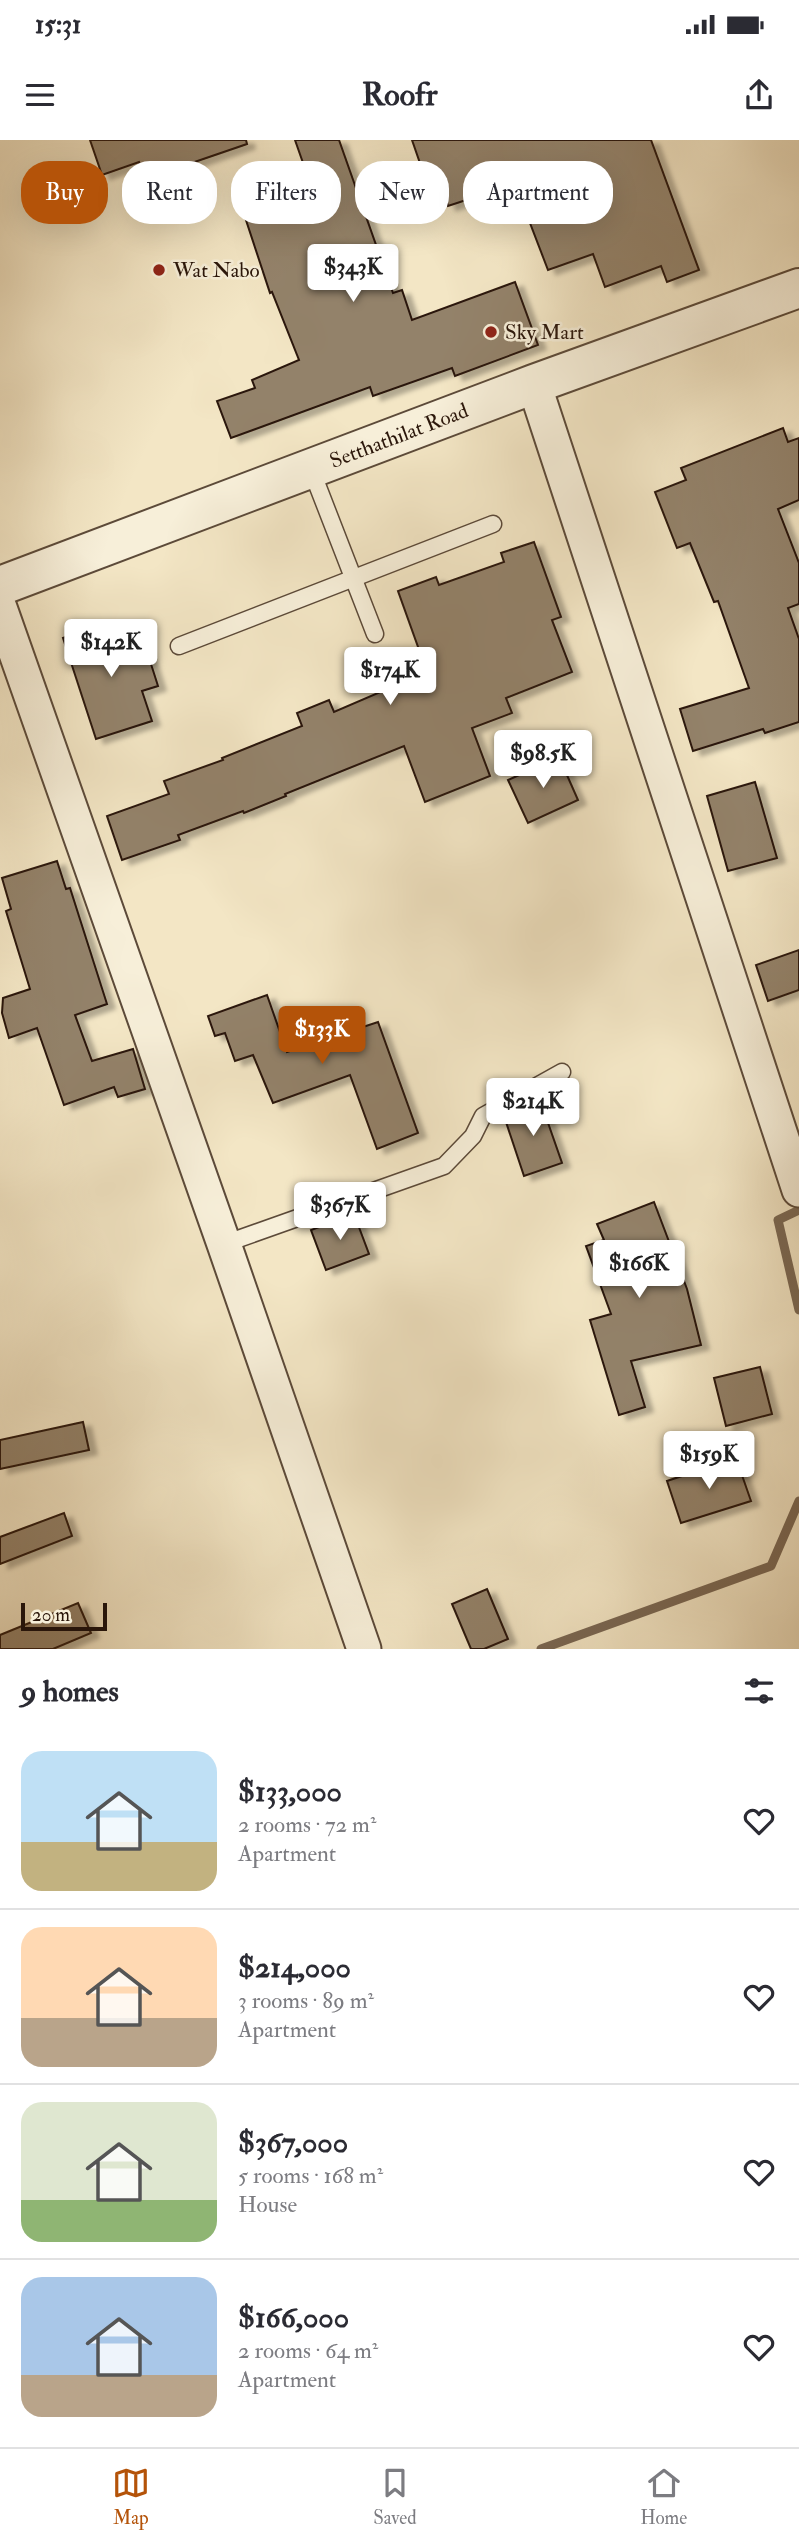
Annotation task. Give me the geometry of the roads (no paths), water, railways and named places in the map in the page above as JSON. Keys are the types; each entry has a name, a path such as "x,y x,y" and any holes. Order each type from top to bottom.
{"street":[{"name":"Setthathilat Road","path":"0,586 534,384 799,288"},
{"path":"534,384 799,1190"},
{"path":"0,608 364,1649"}],"lane":[{"path":"311,469 375,634"},
{"path":"179,646 492,524"},
{"path":"224,1244 444,1166 474,1136 483,1116 562,1072"}],"waterway":[{"path":"799,1210 778,1220 799,1310"},
{"path":"541,1649 771,1566 799,1501"}],"place":[{"name":"Wat Nabo","path":"159,270"},
{"name":"Sky Mart","path":"491,332"}]}
